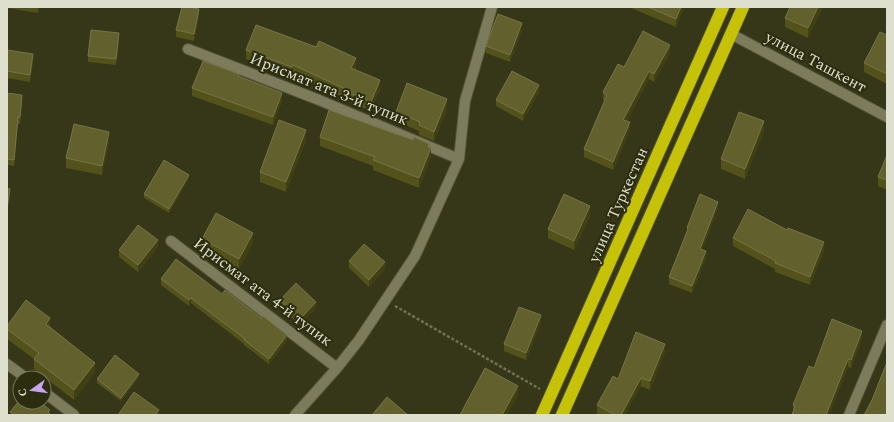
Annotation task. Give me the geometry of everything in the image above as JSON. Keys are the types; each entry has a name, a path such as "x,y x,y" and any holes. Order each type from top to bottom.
{"highway":[{"name":"улица Туркестан","path":"542,415 723,7"},
{"path":"562,415 742,7"}],"street":[{"path":"295,415 337,368 359,340 415,256 459,159 465,101 492,7"},
{"name":"улица Ташкент","path":"731,34 887,117"},
{"name":"Ирисмат ата 3-й тупик","path":"188,49 319,100 459,159"},
{"name":"Ирисмат ата 4-й тупик","path":"171,241 337,368"},
{"path":"849,415 887,325"},
{"path":"7,364 15,370"},
{"path":"52,398 74,415"}],"path":[{"path":"385,301 551,395"}],"building":[{"path":"182,7 199,9 194,34 176,30"},
{"path":"648,7 681,7 676,19"},
{"path":"790,7 818,7 808,28 785,18"},
{"path":"498,14 522,23 510,55 486,46"},
{"path":"256,25 316,47 319,41 356,58 351,68 380,80 371,102 351,94 352,92 293,65 292,67 246,50"},
{"path":"91,30 119,33 116,59 88,56"},
{"path":"643,31 670,45 654,74 649,71 623,120 630,122 613,162 584,149 607,95 603,92 618,64 624,67"},
{"path":"880,32 887,35 887,74 864,63"},
{"path":"7,50 33,54 30,75 7,71"},
{"path":"203,61 239,74 238,76 282,93 273,117 192,88"},
{"path":"512,71 539,85 523,114 496,100"},
{"path":"407,83 447,99 434,132 419,125 420,122 396,112"},
{"path":"7,93 22,95 20,117 18,117 14,160 7,159"},
{"path":"329,110 413,140 414,137 429,144 428,147 431,148 419,178 373,160 375,157 320,137"},
{"path":"739,112 764,121 745,169 721,159"},
{"path":"279,120 306,130 286,182 260,172"},
{"path":"74,124 109,132 102,166 66,158"},
{"path":"887,155 887,180 878,177"},
{"path":"164,160 189,175 169,209 144,194"},
{"path":"7,188 10,189 7,209"},
{"path":"564,194 590,206 574,241 548,229"},
{"path":"700,194 718,202 700,249 706,251 692,286 669,277"},
{"path":"748,209 787,230 788,228 824,242 810,277 775,263 776,261 733,238"},
{"path":"216,213 253,233 239,259 202,239"},
{"path":"138,225 158,240 138,265 119,250"},
{"path":"364,244 385,262 369,280 349,261"},
{"path":"176,259 222,294 225,290 261,318 263,316 287,335 269,359 191,298 189,300 161,279"},
{"path":"296,283 316,302 300,319 280,300"},
{"path":"26,300 50,318 46,324 95,363 74,390 52,373 52,370 48,370 34,359 39,353 7,329 7,326"},
{"path":"519,307 541,315 526,353 504,344"},
{"path":"832,319 862,331 851,360 848,359 826,415 792,415 795,406 793,405 809,366 814,368"},
{"path":"636,332 665,344 650,381 641,378 621,415 615,415 597,405 613,376 618,379"},
{"path":"115,355 139,374 121,398 97,379"},
{"path":"887,362 887,415 864,415 872,400"},
{"path":"485,368 518,386 502,415 460,415"},
{"path":"134,392 159,410 155,415 118,415"},
{"path":"387,397 408,415 372,415"},
{"path":"12,410 50,410 48,412 51,415 14,415 10,412"}]}
